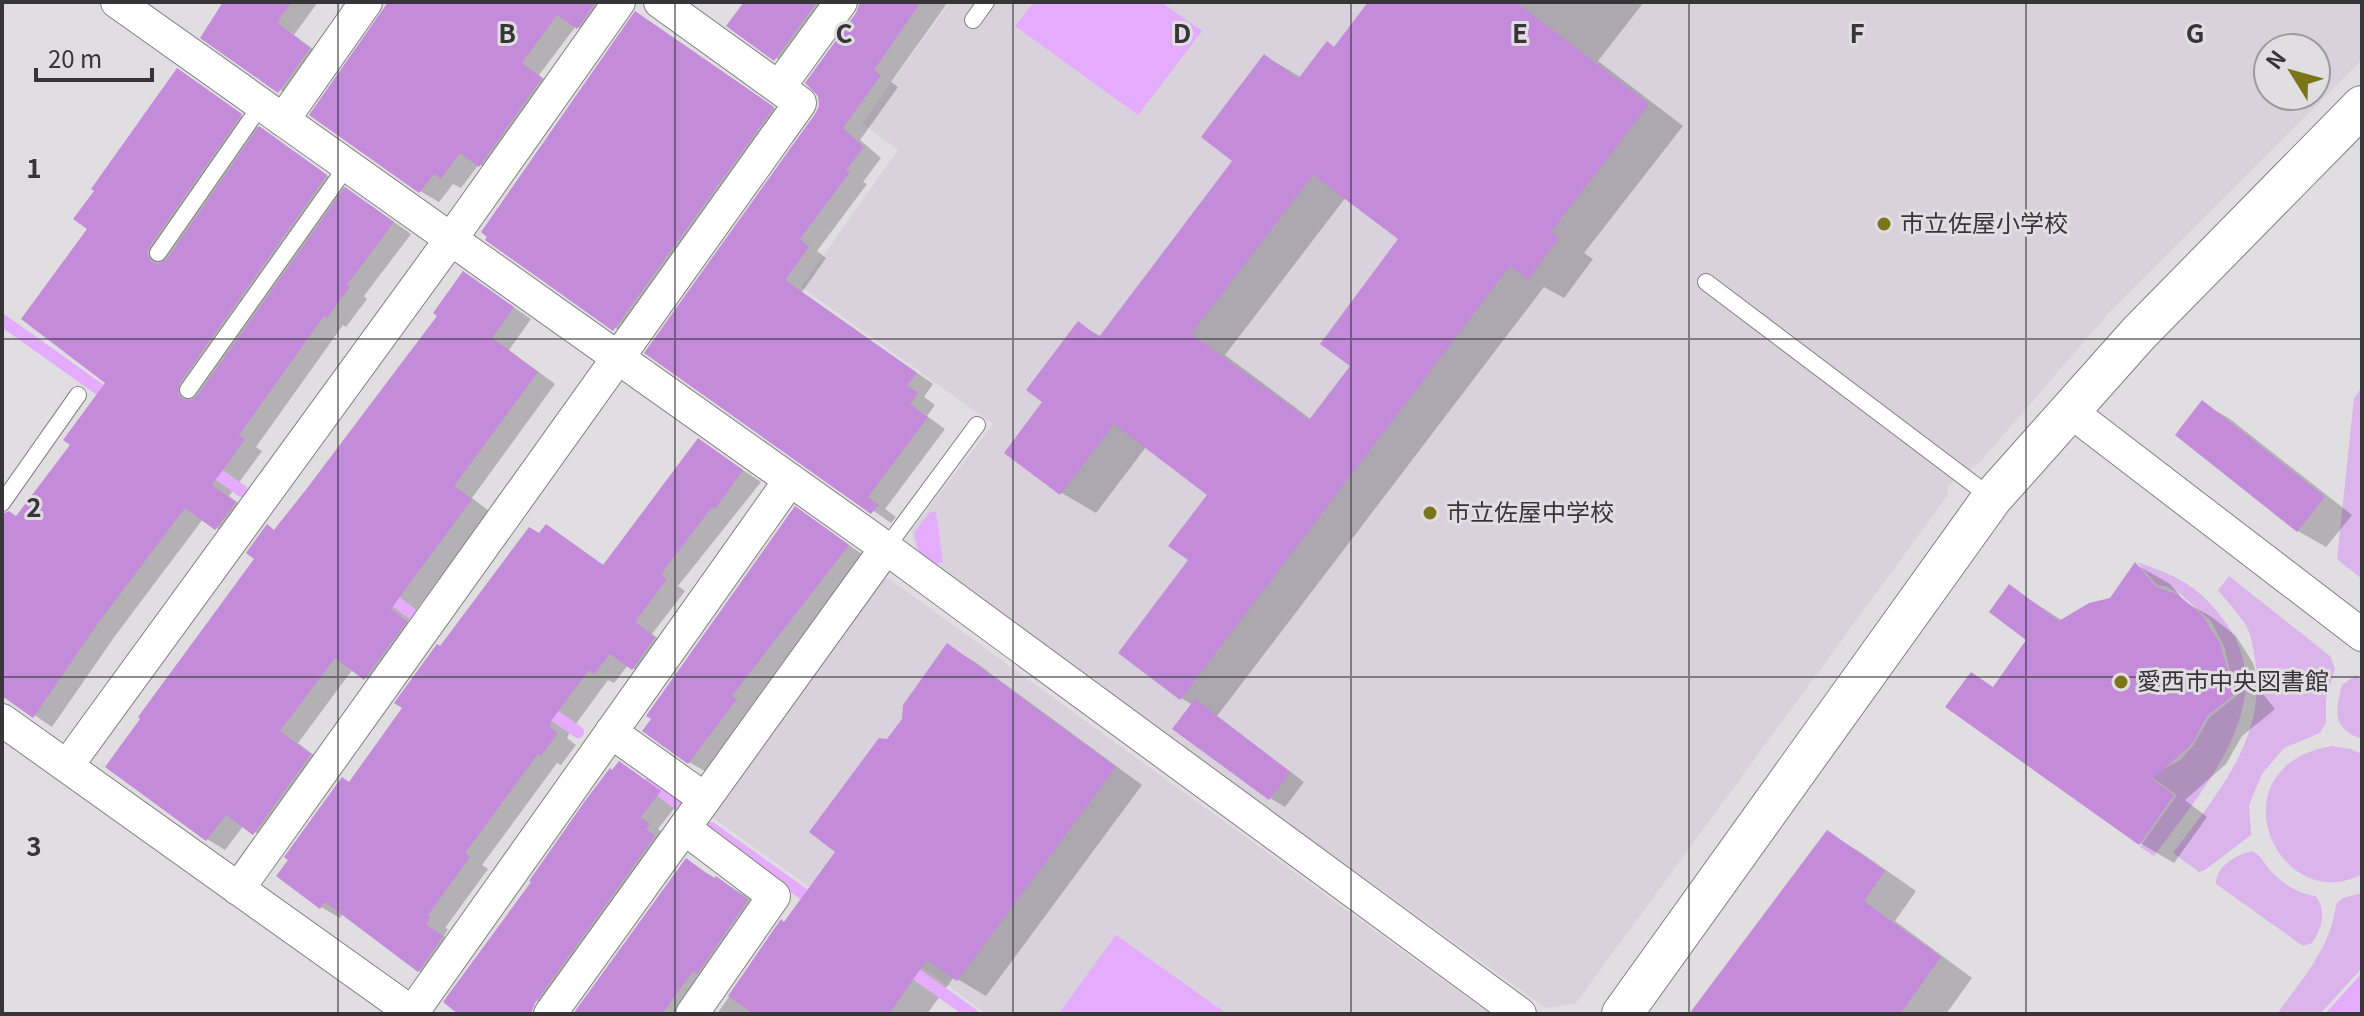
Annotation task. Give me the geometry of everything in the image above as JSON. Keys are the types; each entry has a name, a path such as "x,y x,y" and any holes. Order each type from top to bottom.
{"street":[{"path":"117,2 886,548 1520,1014"},
{"path":"272,112 366,2"},
{"path":"67,766 451,239 619,2"},
{"path":"238,889 800,103 660,2"},
{"path":"779,87 841,2"},
{"path":"1622,1014 1992,498 2139,333 2362,106"},
{"path":"2070,411 2362,635"},
{"path":"2,720 413,1013 790,480"},
{"path":"550,1014 886,548"},
{"path":"611,732 705,799"},
{"path":"684,828 774,896 692,1014"}],"lane":[{"path":"973,20 986,2"},
{"path":"158,253 272,112"},
{"path":"188,390 347,166"},
{"path":"1706,282 1992,498"},
{"path":"2,503 78,395"},
{"path":"886,548 977,425"}],"shaded area":[{"path":"950,2 2362,2 2362,60 2332,90 2332,32 2252,32 2252,112 2310,112 2109,313 1980,462 1947,487 1948,495 1576,1003 1546,1008 917,558 911,531 993,424 801,287 898,150 862,123"},
{"path":"1034,2 1161,2 1202,31 1138,115 1015,26"},
{"path":"2362,387 2362,579 2337,559 2354,398"},
{"path":"930,512 936,512 943,562 932,565 919,552 914,533"},
{"path":"2137,562 2188,584 2216,610 2241,653 2245,689 2230,670 2224,646 2211,621 2180,594 2157,585"},
{"path":"2229,576 2330,656 2335,668 2326,699 2326,723 2320,733 2284,748 2262,774 2249,805 2251,835 2199,872 2173,853 2235,764 2254,715 2257,688 2249,633 2218,590"},
{"path":"888,578 1490,1014 987,1014 706,813 879,579"},
{"path":"2356,675 2362,681 2362,739 2345,730 2337,711 2342,685"},
{"path":"2245,689 2241,716 2229,746 2212,776 2154,856 2140,847 2177,795 2150,776 2179,761 2193,746 2209,718"},
{"path":"2331,746 2362,754 2362,874 2332,882 2305,876 2284,859 2270,835 2266,808 2273,782 2294,760"},
{"path":"2252,851 2285,883 2316,896 2322,920 2312,943 2303,946 2216,884 2219,872 2228,862"},
{"path":"2362,893 2362,968 2320,1014 2277,1014 2322,949 2336,904 2343,898"},
{"path":"1116,935 1227,1014 1060,1012"},
{"path":"2362,973 2361,1014 2325,1014"}],"building":[{"path":"223,2 292,2 277,22 310,48 278,93 200,38"},
{"path":"388,2 596,2 577,29 557,15 522,63 542,78 479,167 460,153 441,179 434,174 419,193 309,115"},
{"path":"744,2 817,2 774,61 726,26"},
{"path":"860,2 921,2 874,70 881,75 843,128 864,147 846,170 850,172 800,239 809,247 785,280 917,373 907,385 918,393 910,404 928,417 868,497 879,505 871,514 644,353 815,114 819,106 818,96 805,83 856,13"},
{"path":"1368,2 1516,2 1649,104 1551,232 1559,238 1528,280 1510,266 1180,700 1118,653 1188,560 1168,546 1207,495 1114,424 1060,495 1004,453 1042,402 1026,390 1078,321 1099,337 1232,161 1201,137 1264,54 1298,79 1327,41 1334,47","holes":["1313,175 1398,239 1320,344 1350,366 1309,420 1191,334"]},
{"path":"635,11 774,107 613,331 485,240 487,237 481,232"},
{"path":"177,68 242,114 149,247 147,253 151,262 158,264 167,259 259,126 327,175 179,384 178,394 182,399 192,400 197,396 345,187 394,222 347,285 350,287 327,318 324,316 239,435 245,439 212,485 236,502 215,530 185,508 96,626 33,718 2,696 2,514 9,511 16,516 70,445 63,440 105,383 21,319 87,229 73,219 94,191 91,189"},
{"path":"463,271 514,307 492,338 538,372 454,486 472,499 391,609 407,621 364,680 335,658 280,731 311,754 253,835 226,815 206,841 105,767 254,559 246,553 267,524 274,530 308,487 437,316 433,313"},
{"path":"2202,400 2325,497 2297,532 2175,435"},
{"path":"698,438 743,470 661,574 667,579 635,622 655,637 632,670 610,654 594,674 589,670 551,721 549,726 558,733 541,756 538,754 465,853 470,857 428,915 431,917 426,924 443,936 418,972 325,902 320,909 276,876 288,860 284,857 342,777 349,782 402,708 394,703 529,527 539,533 546,524 603,565"},
{"path":"795,506 849,545 732,696 737,699 688,764 642,731 651,719 646,716"},
{"path":"2135,562 2156,587 2177,594 2201,614 2219,642 2228,671 2242,688 2207,716 2191,745 2152,779 2174,795 2139,845 1945,707 1971,672 1993,687 2026,640 1989,612 2009,584 2059,621 2089,603 2110,598"},
{"path":"947,643 1116,767 957,981 927,960 889,1014 753,1014 728,996 781,919 784,922 835,852 809,832 879,738 887,739 902,719 903,705"},
{"path":"1195,699 1290,772 1269,800 1172,729"},
{"path":"619,761 661,791 641,817 650,824 646,829 655,836 535,1003 531,1014 458,1014 443,1002 531,882 585,801"},
{"path":"1827,830 1885,871 1864,901 1941,957 1900,1014 1689,1014"},
{"path":"686,858 748,900 697,974 693,971 662,1014 573,1014"}],"waterway":[{"path":"2,320 113,399"},
{"path":"207,466 242,491"},
{"path":"384,593 410,612"},
{"path":"544,708 578,732"},
{"path":"650,783 677,803"},
{"path":"711,828 816,903"},
{"path":"906,967 972,1014"}],"place":[{"name":"市立佐屋小学校","path":"1884,224"},
{"name":"市立佐屋中学校","path":"1430,513"},
{"name":"愛西市中央図書館","path":"2121,682"}]}
